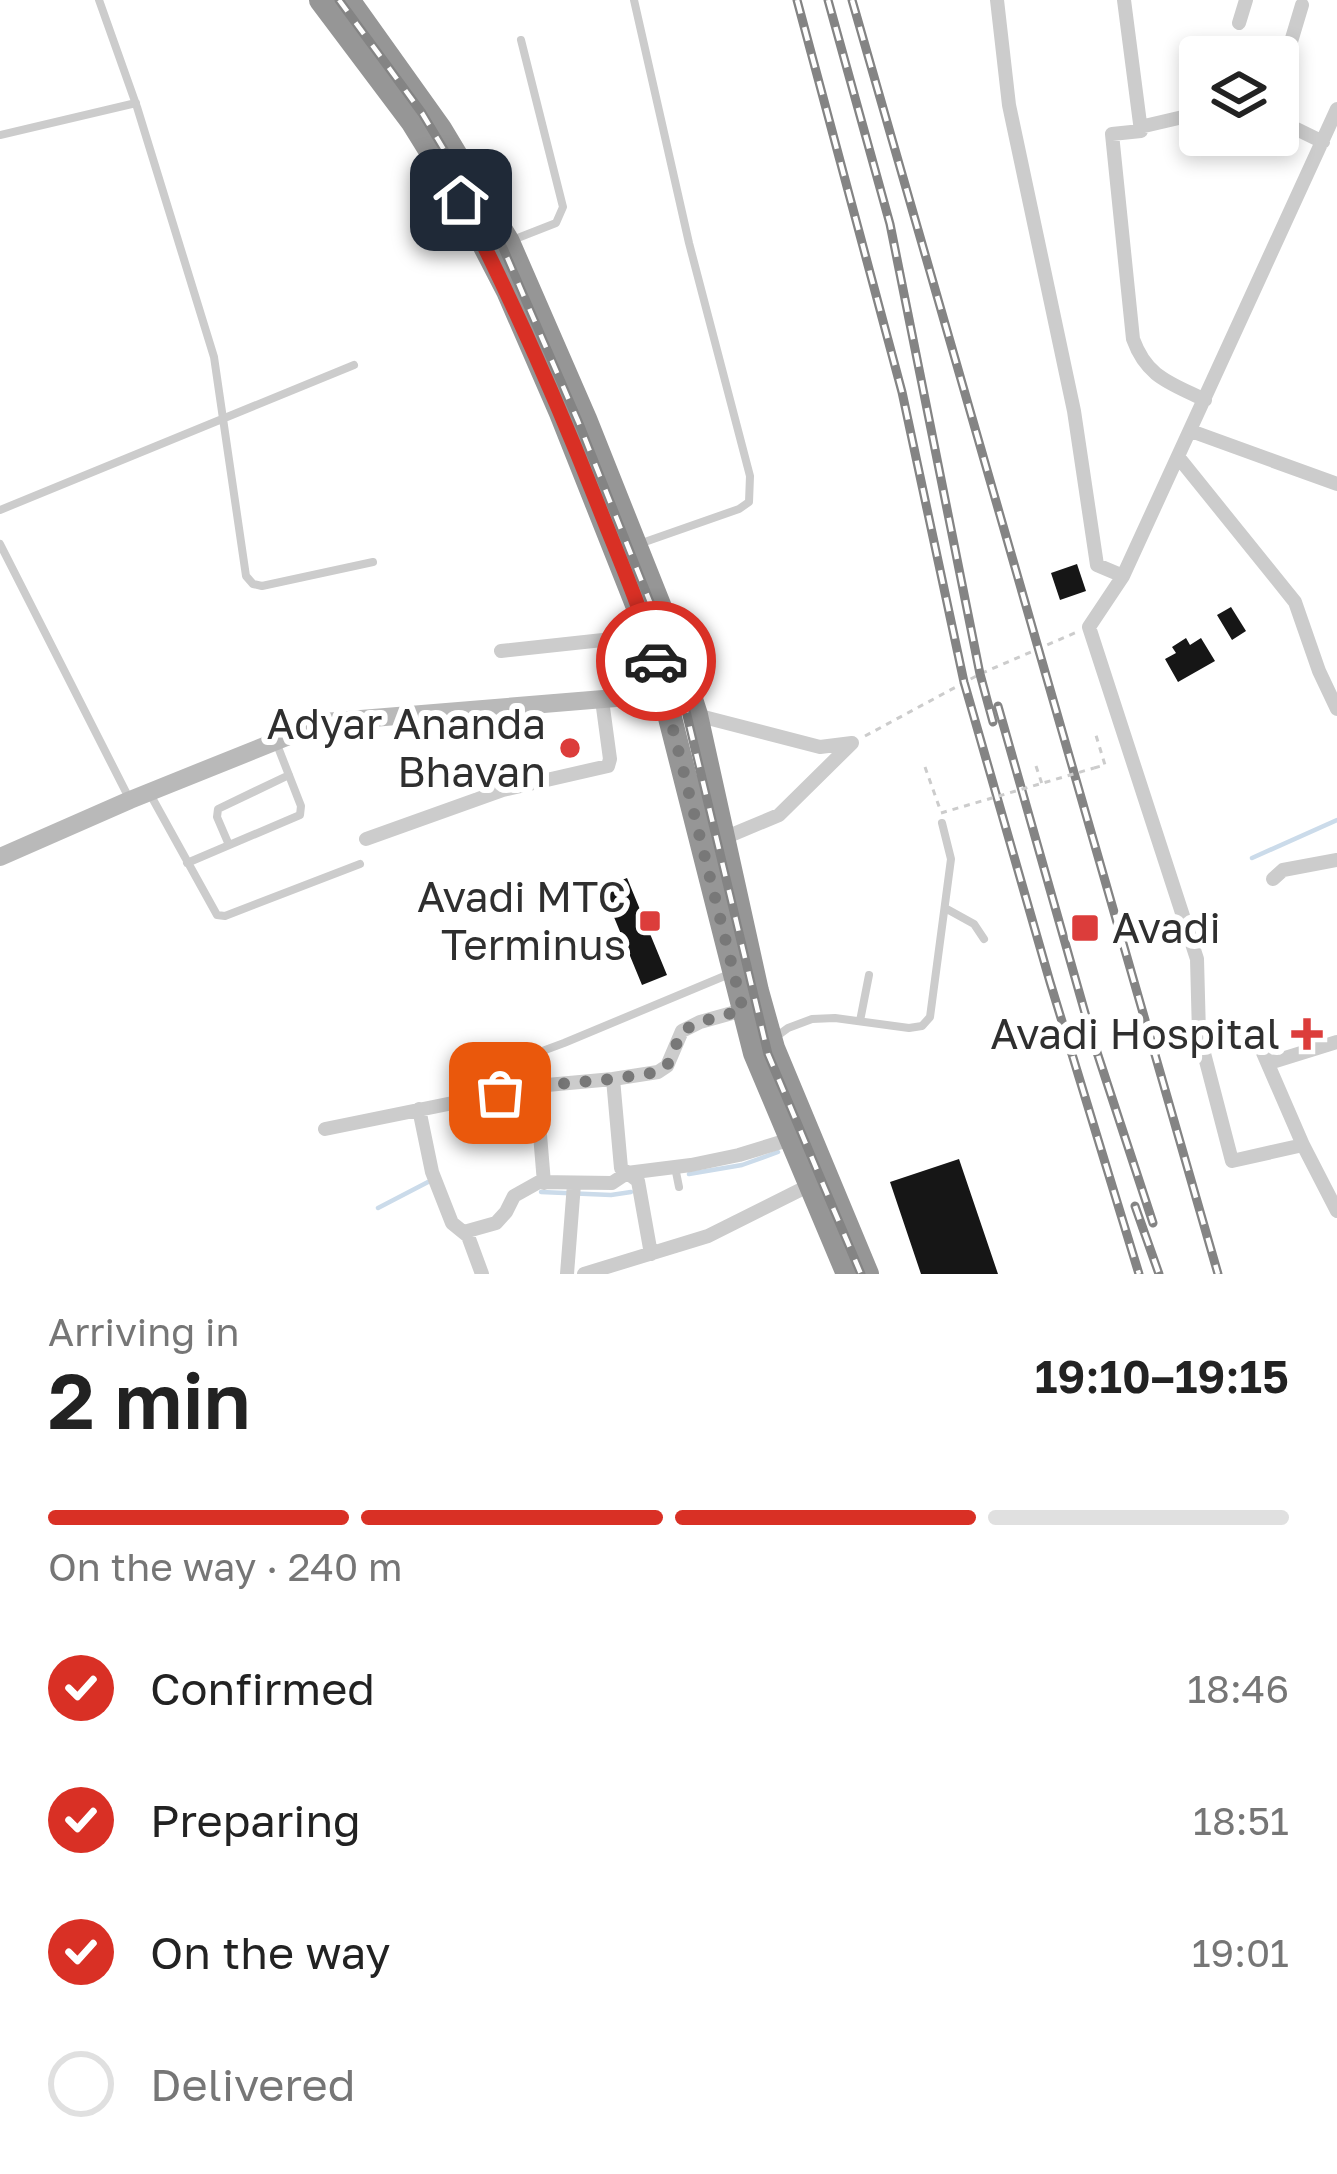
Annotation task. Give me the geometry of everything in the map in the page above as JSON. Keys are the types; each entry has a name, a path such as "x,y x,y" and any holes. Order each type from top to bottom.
{"highway":[{"path":"321,0 440,129 508,242 585,419 626,549"},
{"path":"348,0 508,291 626,549 659,632 663,689 742,969 867,1274"},
{"path":"663,689 696,715 724,838 743,1010 755,1053 848,1274"}],"main road":[{"path":"0,857 324,722 602,700 663,689"}],"street":[{"path":"997,0 1009,105 1074,412 1097,565 1124,576"},
{"path":"1124,0 1141,131 1112,134 1133,340 1143,363 1157,377 1205,400"},
{"path":"1239,23 1246,0"},
{"path":"1293,36 1302,5"},
{"path":"1303,1145 1232,1161 1199,1034 1197,958 1089,627 1124,576 1337,109"},
{"path":"1140,127 1179,118"},
{"path":"1299,130 1323,142"},
{"path":"1191,431 1337,484"},
{"path":"1179,458 1295,602 1337,709"},
{"path":"501,651 659,632"},
{"path":"366,839 503,790 608,766 602,700"},
{"path":"696,715 820,747 852,743"},
{"path":"724,838 779,814 852,743"},
{"path":"1273,879 1283,871 1337,860"},
{"path":"325,1129 536,1086 658,1072 667,1066 682,1031 743,1010"},
{"path":"1202,1045 1246,1032 1257,1039 1337,1211"},
{"path":"1269,1064 1337,1042"},
{"path":"613,1079 624,1170 638,1181 651,1254"},
{"path":"536,1086 544,1183"},
{"path":"419,1109 432,1172 452,1223 468,1236 482,1274"},
{"path":"464,1232 496,1223 514,1196 539,1182 574,1193 612,1183 624,1170 675,1167 791,1139"},
{"path":"584,1274 708,1237 810,1185"},
{"path":"567,1274 574,1193"}],"lane":[{"path":"99,0 136,103 214,358 246,576 262,586 374,562"},
{"path":"626,549 749,502 750,476 689,243 634,0"},
{"path":"508,242 556,223 562,207 521,40"},
{"path":"0,135 136,103"},
{"path":"0,510 354,365"},
{"path":"0,544 139,796 187,863 214,912 221,916 360,864"},
{"path":"187,863 300,814 276,742"},
{"path":"229,845 216,814 221,806 289,775"},
{"path":"771,1041 812,1019 909,1028 926,1024 951,859 942,818"},
{"path":"945,908 974,924 984,939"},
{"path":"478,1075 742,969"},
{"path":"860,1021 868,975"},
{"path":"675,1167 679,1187"}],"path":[{"path":"852,743 980,674 1089,627"},
{"path":"925,766 942,818 1105,765 1095,733"},
{"path":"1036,766 1042,784"}],"building":[{"path":"1077,564 1086,591 1060,600 1051,573"},
{"path":"1231,607 1246,631 1232,640 1217,615"},
{"path":"1186,638 1190,645 1201,638 1215,661 1178,682 1165,659"},
{"path":"627,878 667,975 642,985 602,888"},
{"path":"959,1159 998,1274 921,1274 890,1182"}],"waterway":[{"path":"1252,858 1337,820"},
{"path":"689,1174 742,1165 778,1152"},
{"path":"378,1208 428,1182"},
{"path":"541,1192 631,1192"}],"railway":[{"path":"339,0 422,113 503,248 578,421 675,665 768,1054 861,1274"},
{"path":"797,0 902,392 964,682 1139,1274"},
{"path":"828,0 890,224 993,722"},
{"path":"852,0 1218,1274"},
{"path":"998,706 1091,1034 1153,1223"},
{"path":"1135,1206 1159,1274"}],"way so far":[{"path":"500,1093 658,1072 667,1066 682,1031 743,1010 656,661"}],"place":[{"name":"Adyar Ananda Bhavan","path":"570,748"},
{"name":"Avadi MTC Terminus","path":"650,921"},
{"name":"Avadi","path":"1085,928"},
{"name":"Avadi Hospital","path":"1307,1034"}],"route":[{"path":"461,200 508,291 561,413 656,661"}]}
